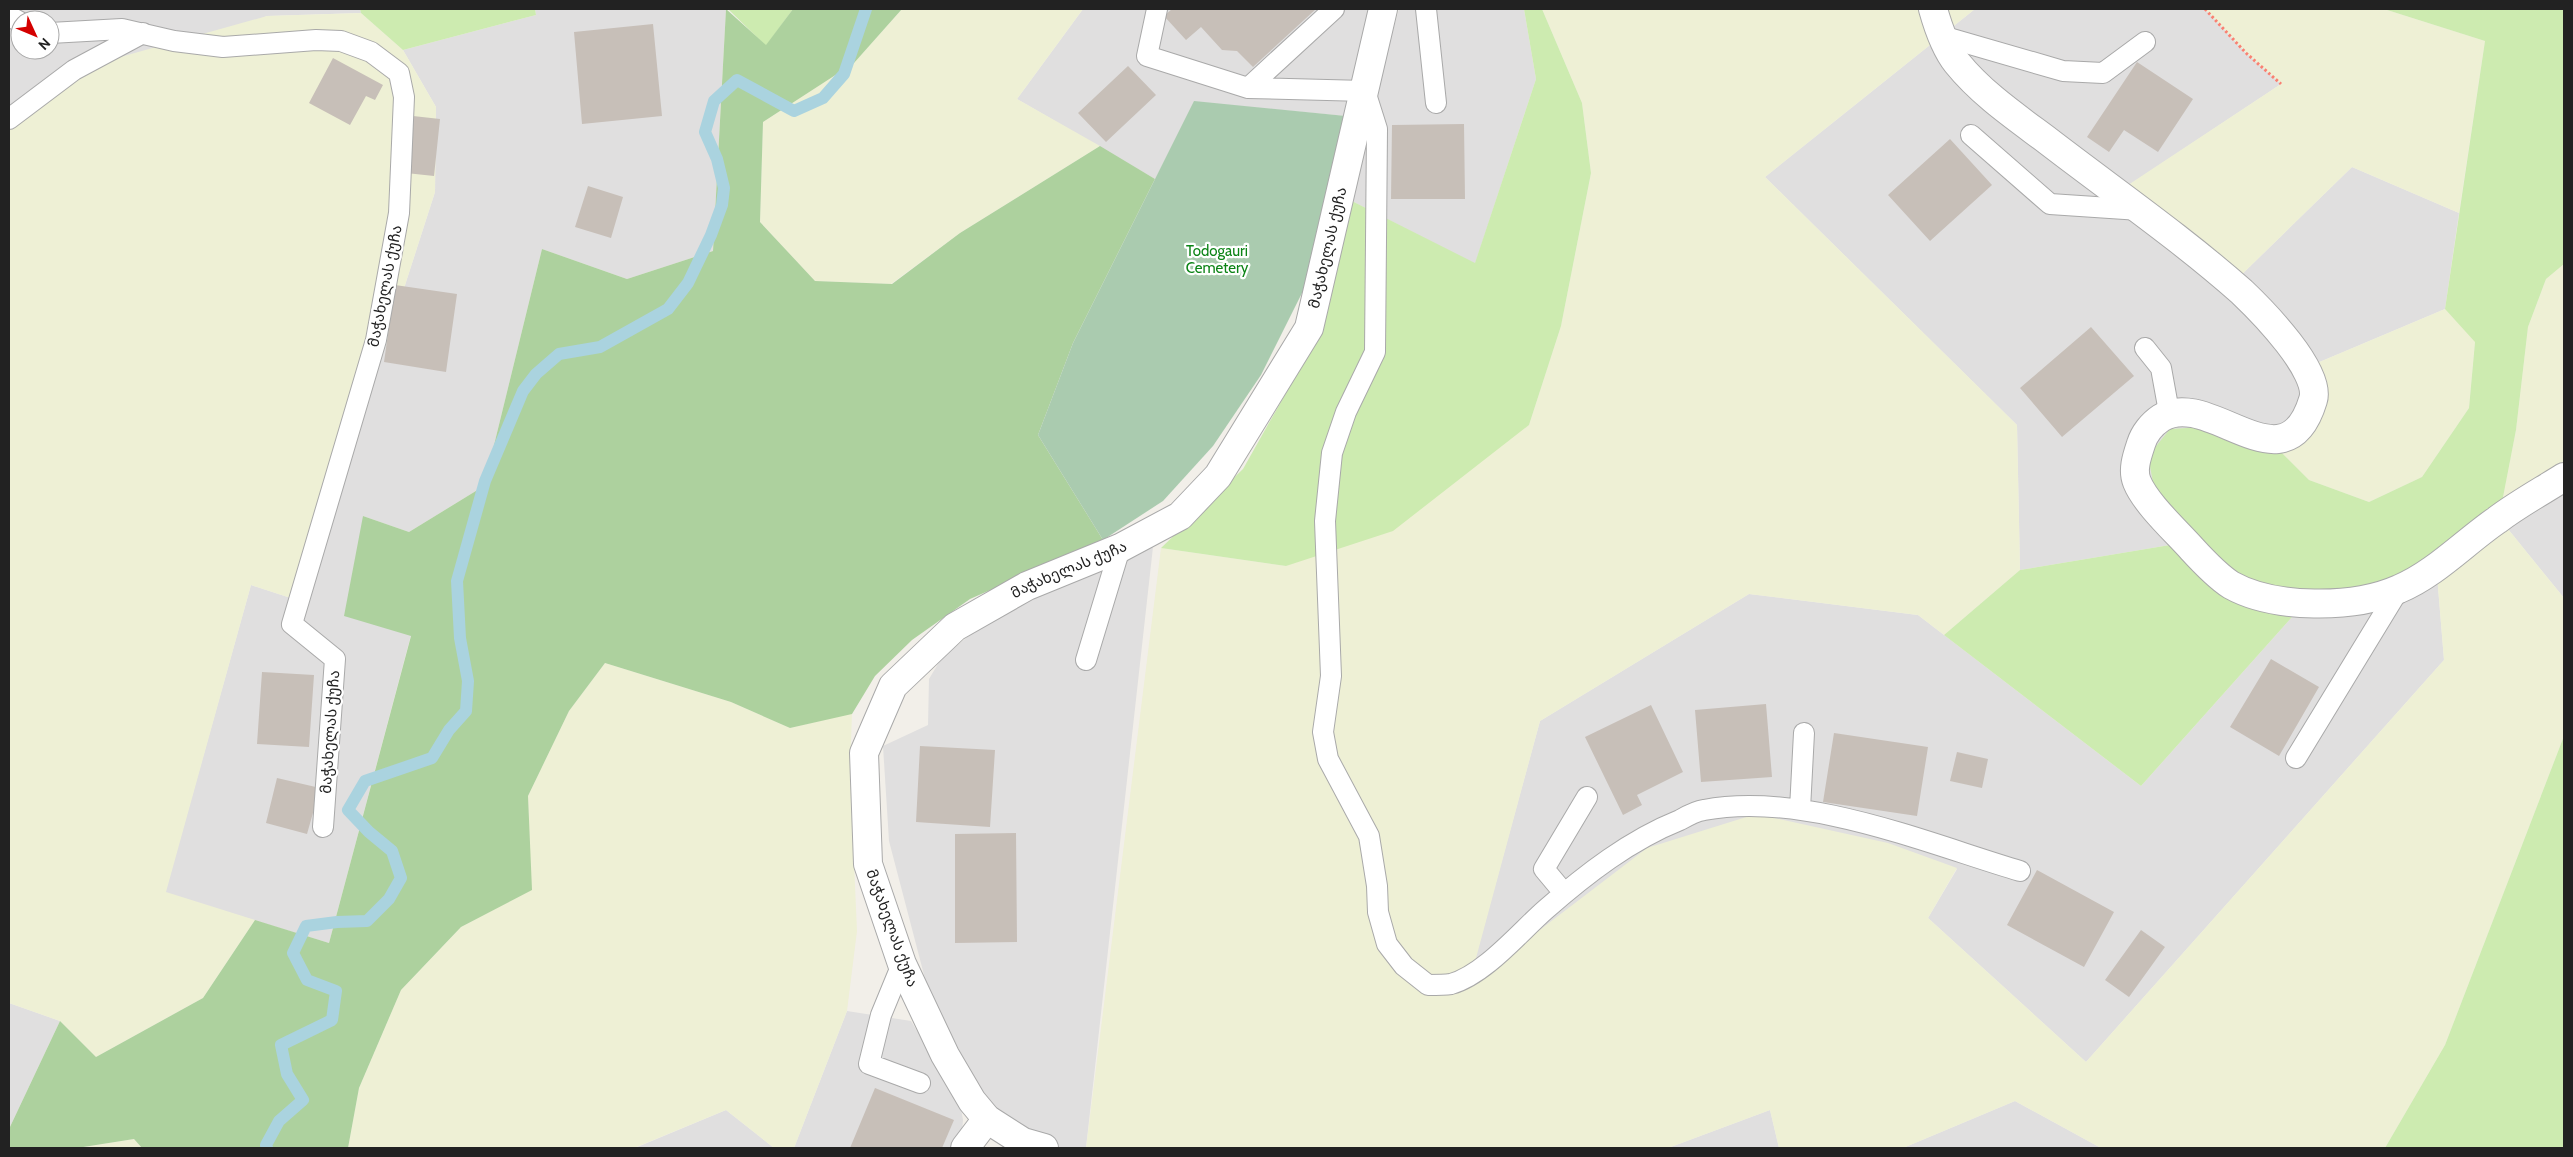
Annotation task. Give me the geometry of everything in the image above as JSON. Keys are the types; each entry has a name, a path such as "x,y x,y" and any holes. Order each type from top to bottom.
{"street":[{"name":"მაჭახელას ქუჩა","path":"987,1119 960,1083 902,964 868,864 864,753 893,686 955,626 1027,586 1120,548 1180,516 1218,476 1308,328 1383,9"},
{"path":"1933,9 1942,36 1955,62 1989,96 2140,210 2244,294 2283,337 2310,375 2315,396 2306,418 2292,434 2274,440 2250,435 2189,412 2169,412 2155,422 2142,438 2134,464 2136,482 2158,512 2200,558 2229,584 2258,597 2294,604 2339,603 2399,589 2429,571 2499,518 2564,477"},
{"path":"965,1148 987,1119 1023,1142 1044,1148"}],"lane":[{"path":"1157,9 1148,56 1248,88 1365,92 1377,129 1375,352 1346,412 1332,453 1325,521 1331,676 1323,732 1328,759 1369,836 1377,886 1378,912 1387,944 1404,966 1428,985 1451,984 1480,969 1564,894 1616,853 1657,829 1703,810 1746,807 1800,809 1842,818 2020,871"},
{"path":"1248,88 1334,9"},
{"path":"1426,9 1436,103"},
{"name":"მაჭახელას ქუჩა","path":"60,32 122,29 174,41 223,47 316,40 341,41 371,52 399,73 404,97 398,214 376,340 292,624 335,659 323,827"},
{"path":"9,118 74,70 143,33"},
{"path":"1942,36 2063,71 2103,73 2145,42"},
{"path":"1971,135 2050,204 2140,210"},
{"path":"2145,348 2161,368 2169,412"},
{"path":"1086,660 1120,548"},
{"path":"2296,758 2399,589"},
{"path":"1800,809 1804,733"},
{"path":"1564,894 1544,869 1587,797"},
{"path":"902,964 881,1016 869,1064 920,1084"}],"path":[{"path":"2205,9 2246,53 2281,84"}],"shaded area":[{"path":"9,9 360,9 361,13 267,16 9,121"},
{"path":"535,9 726,9 713,251 627,279 542,249 484,486 409,532 363,516 411,635 329,943 165,893 251,585 303,602 435,192 436,107 403,50 536,15"},
{"path":"1083,9 1374,9 1346,116 1195,102 1155,179 1017,99"},
{"path":"1399,9 1524,9 1536,79 1475,264 1346,198"},
{"path":"1975,9 2205,9 2246,53 2281,84 2117,193 2231,285 2352,167 2459,213 2445,309 2310,366 2311,426 2282,453 2242,447 2204,427 2194,541 2020,570 2017,425 1765,177"},
{"path":"2564,477 2564,598 2499,518"},
{"path":"1153,547 1086,1148 1044,1148 1023,1142 945,1055 889,841 883,746 928,725 929,679 941,659 1003,607"},
{"path":"2437,575 2444,660 2086,1062 1928,918 1957,869 1468,985 1540,721 1749,594 1918,615 2141,786 2292,617 2346,610"},
{"path":"9,1003 60,1021 9,1129"},
{"path":"847,1011 911,1021 960,1103 963,1120 961,1142 957,1148 794,1148"},
{"path":"2015,1101 2101,1148 1903,1148"},
{"path":"726,1110 774,1148 635,1148"},
{"path":"1770,1110 1779,1148 1668,1148"}],"green space":[{"path":"360,9 535,9 536,15 403,50 361,13"},
{"path":"726,9 766,45 793,9 902,9 854,63 763,122 760,222 815,281 892,284 960,233 1100,146 1155,179 1073,343 1038,435 1103,540 970,599 912,640 875,676 852,714 790,728 731,702 605,663 569,711 528,796 532,890 461,927 401,990 359,1088 348,1148 142,1148 134,1139 77,1148 9,1148 9,1129 60,1021 96,1057 203,998 255,920 329,943 411,636 344,616 363,516 409,532 484,486 542,249 627,279 713,251"},
{"path":"728,9 793,9 766,46"},
{"path":"902,9 1083,9 1017,99 1100,146 960,233 891,284 815,281 760,222 763,122 854,63"},
{"path":"1524,9 1542,9 1582,103 1591,173 1561,326 1529,425 1393,531 1286,566 1161,548 1243,469 1322,329 1346,198 1475,263 1536,79"},
{"path":"1542,9 1975,9 1765,177 2017,425 2020,570 1944,635 1918,615 1749,594 1540,721 1469,984 1647,848 1756,814 1888,843 1957,868 1928,918 2086,1062 2444,660 2437,575 2499,518 2564,598 2564,736 2445,1045 2385,1148 2101,1148 2015,1101 1903,1148 1779,1148 1770,1110 1668,1148 1086,1148 1161,548 1286,566 1529,425 1561,326 1591,173 1582,103"},
{"path":"2205,9 2384,9 2485,41 2459,213 2352,167 2231,285 2116,193 2281,84 2246,53"},
{"path":"2384,9 2564,9 2564,264 2546,279 2528,327 2516,430 2499,518 2346,610 2292,617 2141,786 1944,635 2020,570 2194,541 2156,498 2148,456 2170,429 2204,427 2242,447 2282,453 2309,480 2369,502 2422,477 2469,408 2475,342 2445,309 2485,41"},
{"path":"361,13 403,50 436,107 435,192 303,602 251,585 166,892 255,920 203,998 96,1057 60,1021 9,1003 9,121 74,70 267,16"},
{"name":"Todogauri Cemetery","path":"1194,101 1346,116 1303,291 1261,375 1213,446 1163,501 1103,540 1038,435 1073,343"},
{"path":"2564,264 2564,477 2499,518 2516,430 2528,327 2546,279"},
{"path":"2445,309 2475,341 2469,408 2422,477 2369,502 2309,480 2282,453 2311,426 2310,366"},
{"path":"605,663 731,702 790,728 852,713 850,770 857,931 847,1011 794,1148 774,1148 726,1110 634,1148 348,1148 359,1088 401,990 461,927 531,890 528,796 569,711"},
{"path":"2564,736 2564,1148 2385,1148 2445,1045"},
{"path":"134,1139 142,1148 77,1148"}],"building":[{"path":"1172,9 1316,9 1253,67 1237,51 1222,50 1201,27 1186,40 1164,16"},
{"path":"653,24 662,116 582,124 574,32"},
{"path":"333,58 383,85 375,100 366,96 350,125 309,103"},
{"path":"2137,62 2193,99 2158,152 2124,130 2109,152 2087,137"},
{"path":"1128,66 1156,95 1106,142 1078,113"},
{"path":"413,116 440,119 434,176 406,173"},
{"path":"1464,124 1465,199 1391,199 1392,125"},
{"path":"1950,139 1992,185 1930,241 1888,195"},
{"path":"588,186 623,197 611,238 575,227"},
{"path":"395,285 457,294 446,372 384,362"},
{"path":"2091,327 2134,376 2062,437 2020,388"},
{"path":"2271,659 2319,687 2279,756 2230,727"},
{"path":"262,672 314,675 309,747 257,744"},
{"path":"1766,704 1772,777 1701,782 1695,710"},
{"path":"1651,705 1683,772 1637,795 1642,805 1623,815 1585,737"},
{"path":"1834,733 1928,747 1917,816 1823,802"},
{"path":"920,746 995,750 990,827 916,822"},
{"path":"1957,752 1988,759 1982,788 1950,781"},
{"path":"277,778 320,788 307,834 266,823"},
{"path":"1016,833 1017,942 955,943 955,834"},
{"path":"2037,870 2114,912 2084,967 2007,925"},
{"path":"2141,930 2165,947 2129,997 2105,980"},
{"path":"875,1088 954,1120 942,1148 850,1148"}],"waterway":[{"path":"267,1148 266,1145 279,1121 303,1100 287,1074 281,1045 332,1020 336,991 307,980 293,953 306,926 367,921 389,899 401,878 392,851 369,832 348,810 365,781 432,758 449,730 466,711 468,681 460,638 457,581 485,481 523,391 536,374 559,354 600,347 668,309 688,283 711,235 722,205 724,188 717,159 705,132 714,101 737,80 794,111 823,98 844,74 866,9"}]}
